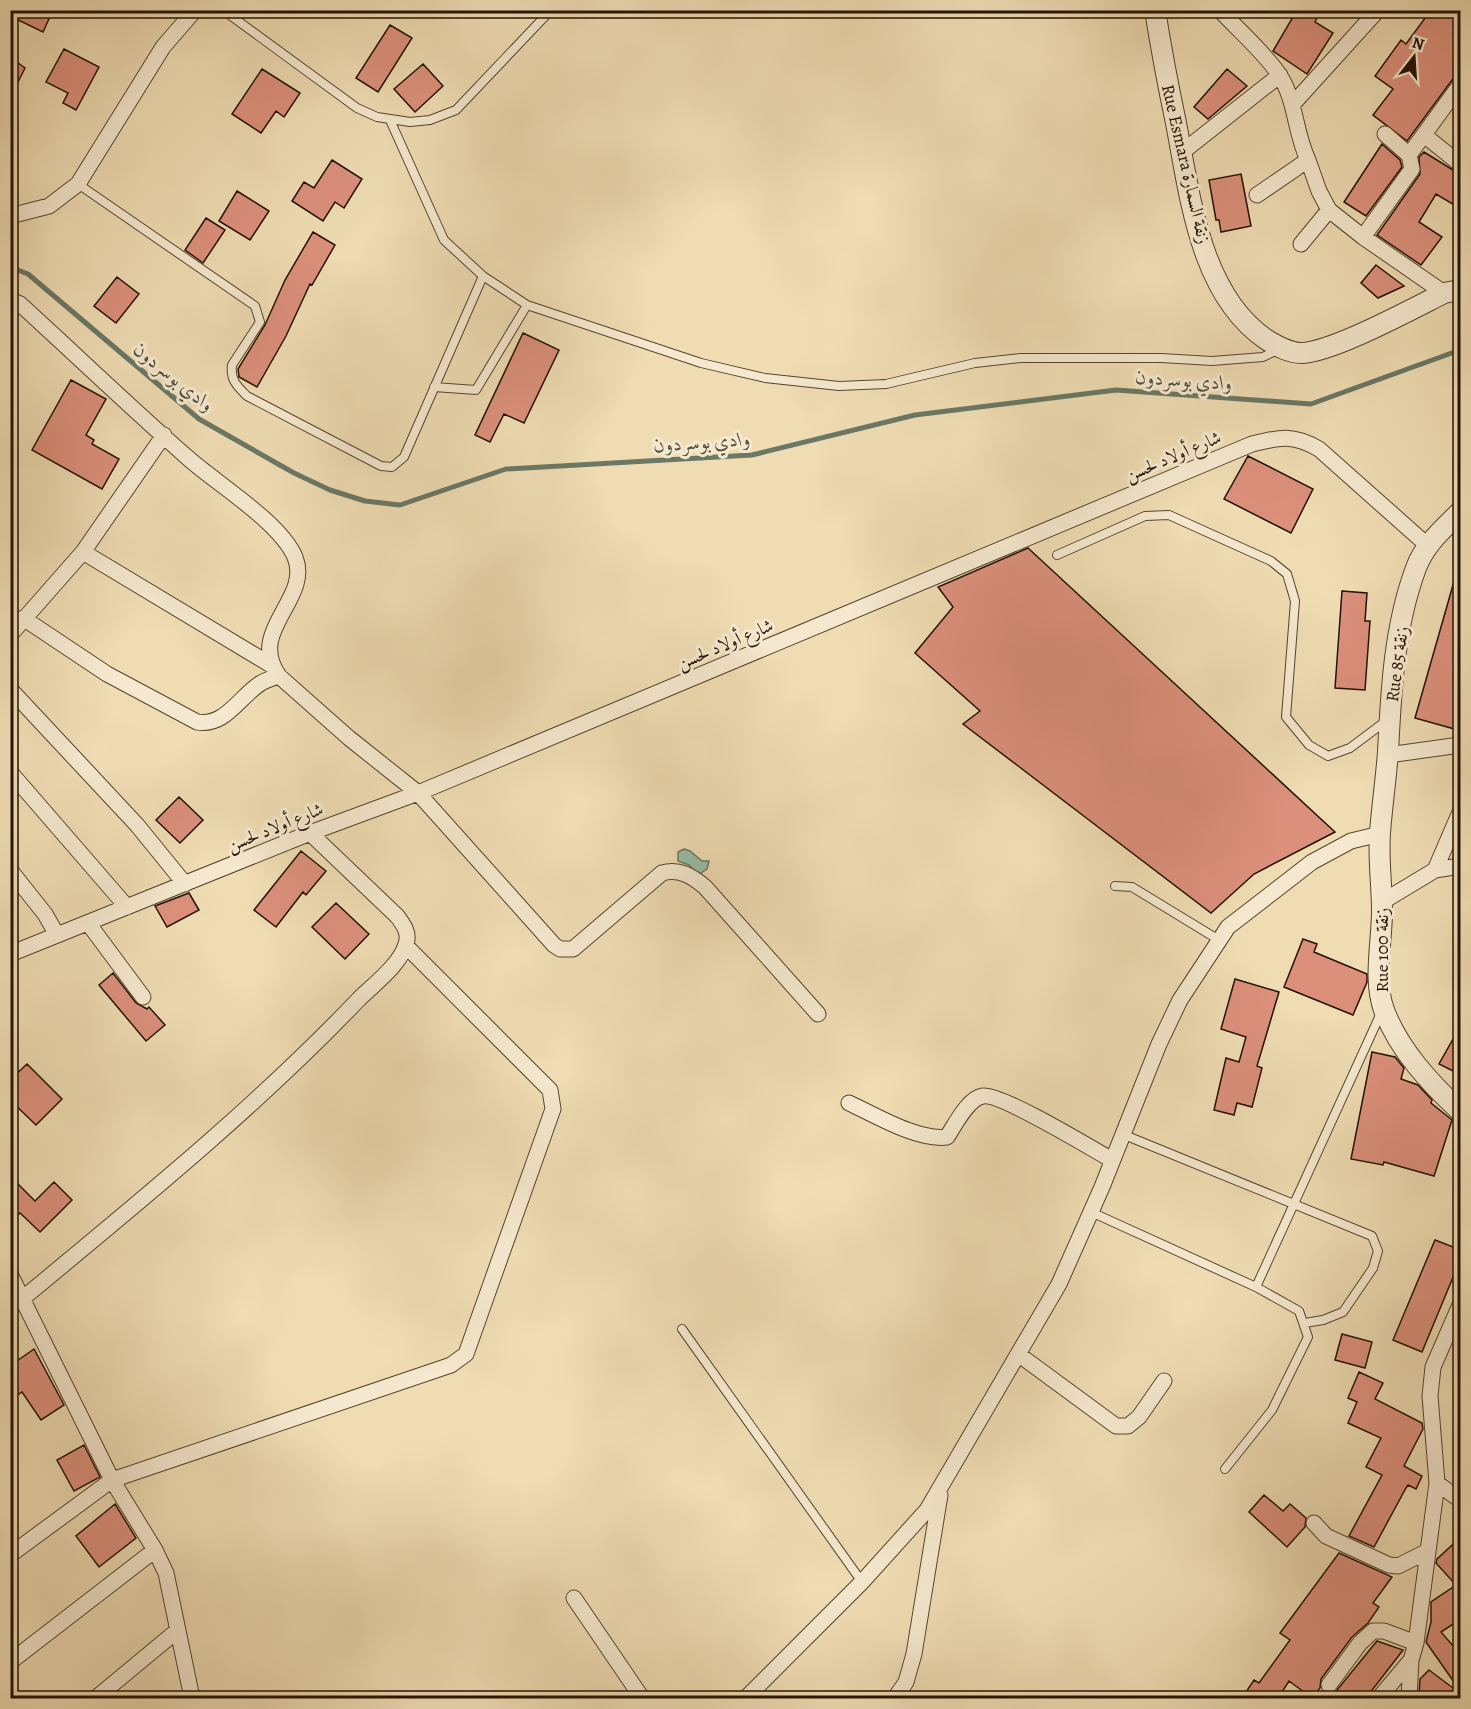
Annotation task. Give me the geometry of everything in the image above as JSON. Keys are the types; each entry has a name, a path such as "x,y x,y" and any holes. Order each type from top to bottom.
{"street":[{"path":"10,216 49,206 78,184 163,47 195,10"},
{"name":"Rue Esmara زنقة السمارة","path":"1155,10 1181,153 1204,247 1225,295 1250,328 1280,348 1301,353 1347,339 1452,292"},
{"path":"1220,10 1280,75 1292,105 1301,145 1329,210 1363,237 1452,292"},
{"path":"1292,105 1378,10"},
{"path":"1181,153 1280,75"},
{"path":"1409,155 1461,85"},
{"path":"1363,237 1412,169 1409,155 1385,134"},
{"path":"1424,135 1461,164"},
{"path":"1257,195 1308,160"},
{"path":"1301,244 1329,210"},
{"path":"10,300 20,304 188,458 263,518 295,558 297,575 292,594 269,644 275,670"},
{"path":"10,635 83,552 164,435"},
{"name":"شارع أولاد لحسن","path":"10,954 310,833 418,793 1252,444 1285,437 1301,438 1319,449 1426,545"},
{"name":"Rue 85 زنقة","path":"1380,834 1400,633 1408,594 1426,545 1461,512"},
{"path":"83,552 275,670 349,738 418,793 560,949 573,949 580,944 662,873 681,872 693,877 710,891 818,1014"},
{"path":"23,618 107,674 197,722 208,724 218,721 275,670"},
{"path":"10,689 81,763 185,884"},
{"path":"1388,755 1461,745"},
{"path":"10,772 127,907"},
{"path":"1435,870 1461,812"},
{"path":"16,1299 230,1124 386,972 406,946 406,927 310,833"},
{"path":"746,1698 862,1582 913,1527 941,1486 1059,1284 1091,1212 1141,1084 1180,1000 1228,927 1312,862 1351,841 1380,834"},
{"name":"Rue 100 زنقة","path":"1380,834 1382,902 1379,966 1383,1009 1407,1053 1438,1090 1461,1111"},
{"path":"1382,902 1435,870 1461,866"},
{"path":"10,870 45,914 57,935"},
{"path":"88,923 143,997"},
{"path":"10,1555 112,1480 451,1365 466,1354 553,1109 550,1090 406,946"},
{"path":"849,1103 922,1135 936,1138 947,1137 976,1098 985,1095 1005,1102 1112,1160"},
{"path":"10,1274 16,1299 112,1480 156,1550 166,1573 192,1698"},
{"path":"1409,1698 1411,1660 1416,1643 1437,1483 1430,1396 1433,1366 1461,1305"},
{"path":"1018,1354 1116,1426 1128,1426 1139,1417 1164,1381"},
{"path":"1437,1483 1458,1495"},
{"path":"895,1698 906,1682 914,1654 941,1486"},
{"path":"1314,1523 1326,1536 1389,1565 1398,1566 1428,1551"},
{"path":"10,1662 156,1550"},
{"path":"574,1598 642,1698"},
{"path":"96,1698 178,1630"},
{"path":"1329,1684 1360,1643 1373,1631 1384,1631 1416,1643"},
{"path":"1379,1698 1411,1660"}],"lane":[{"path":"222,10 357,108 390,120 430,120 456,110 551,10"},
{"path":"390,120 444,240 483,276 526,305 701,363 765,378 839,386 886,384 955,367 1021,358 1161,358 1212,361 1263,357 1280,348"},
{"path":"78,184 255,306 260,322 232,365 231,373 234,383 247,396 381,466 392,467 404,457 483,276"},
{"path":"434,387 476,390 526,305"},
{"path":"1058,555 1145,516 1169,515 1271,561 1287,574 1295,601 1286,717 1309,745 1328,756 1350,748 1390,719"},
{"path":"1115,886 1132,887 1219,940"},
{"path":"1256,1287 1383,1009"},
{"path":"1122,1134 1372,1236 1378,1251 1373,1268 1343,1312 1323,1320 1305,1323"},
{"path":"1091,1212 1256,1287 1299,1311 1308,1337 1272,1410 1225,1469"},
{"path":"682,1329 862,1582"}],"shaded area":[{"path":"684,849 702,861 709,861 707,869 698,875 689,865 678,861 678,852"}],"building":[{"path":"10,10 53,10 43,32 10,16"},
{"path":"1297,10 1321,10 1315,22 1333,33 1307,74 1273,51"},
{"path":"1431,10 1446,10 1461,21 1461,68 1407,141 1373,115 1393,89 1375,76 1401,40 1406,44"},
{"path":"390,25 412,38 378,92 356,78"},
{"path":"64,49 99,67 76,110 63,103 68,93 46,82"},
{"path":"10,57 25,68 10,98"},
{"path":"423,64 443,86 415,112 394,89"},
{"path":"262,69 300,93 284,117 276,111 261,133 232,114"},
{"path":"1227,69 1247,86 1208,119 1194,107"},
{"path":"1382,144 1400,160 1402,167 1366,216 1344,202"},
{"path":"1424,152 1461,175 1461,209 1436,194 1419,222 1442,237 1421,265 1377,235 1420,174 1419,157"},
{"path":"332,160 362,179 344,208 335,202 323,221 292,201 304,182 314,188"},
{"path":"1241,174 1251,226 1221,232 1219,220 1216,220 1209,180"},
{"path":"237,191 269,211 250,240 219,221"},
{"path":"206,218 225,230 203,263 185,250"},
{"path":"313,232 335,245 312,285 310,284 286,336 257,387 239,377 238,369 265,325 285,280"},
{"path":"1376,265 1404,286 1378,298 1361,283"},
{"path":"117,277 139,294 116,323 94,306"},
{"path":"523,333 559,350 524,423 504,414 490,442 475,435"},
{"path":"71,380 106,399 86,435 94,440 92,444 119,459 102,489 32,450"},
{"path":"1248,456 1313,489 1291,533 1224,499"},
{"path":"1028,548 1335,832 1254,874 1211,913 963,724 980,711 915,653 953,607 938,587"},
{"path":"1457,571 1461,572 1461,721 1458,730 1415,718"},
{"path":"1342,591 1367,593 1365,621 1370,621 1365,690 1335,688"},
{"path":"179,797 203,820 180,843 156,820"},
{"path":"301,851 326,871 306,895 303,892 276,927 254,910"},
{"path":"189,893 199,910 167,927 155,906"},
{"path":"336,903 369,934 345,959 312,927"},
{"path":"1303,939 1317,944 1314,952 1367,974 1367,982 1353,1015 1284,987"},
{"path":"113,973 136,1003 147,1009 149,1007 165,1025 146,1041 99,985"},
{"path":"1235,979 1279,992 1257,1066 1262,1068 1252,1107 1237,1103 1234,1115 1214,1110 1226,1058 1239,1062 1246,1037 1221,1029"},
{"path":"1461,1025 1461,1075 1439,1064"},
{"path":"1372,1052 1395,1057 1404,1068 1401,1079 1418,1085 1432,1100 1431,1103 1452,1120 1434,1176 1384,1162 1383,1165 1351,1159"},
{"path":"27,1064 62,1099 36,1125 10,1100 10,1080"},
{"path":"10,1176 35,1201 54,1182 72,1200 40,1232 20,1213 10,1222"},
{"path":"1435,1240 1461,1250 1461,1258 1422,1352 1393,1340"},
{"path":"1342,1334 1372,1342 1365,1368 1335,1360"},
{"path":"34,1349 64,1405 41,1420 22,1392 10,1400 10,1366"},
{"path":"1359,1372 1383,1383 1375,1399 1422,1423 1423,1429 1404,1466 1422,1476 1416,1489 1408,1485 1374,1547 1349,1536 1382,1475 1366,1467 1381,1438 1348,1423 1357,1402 1348,1398"},
{"path":"84,1445 100,1477 74,1491 57,1460"},
{"path":"1264,1495 1283,1511 1290,1504 1306,1518 1305,1527 1287,1547 1249,1512"},
{"path":"115,1504 136,1538 99,1567 76,1536"},
{"path":"1461,1537 1461,1619 1441,1632 1461,1655 1461,1692 1426,1642 1431,1622 1431,1602 1456,1585 1436,1563 1437,1559"},
{"path":"1339,1553 1392,1577 1373,1603 1379,1607 1368,1623 1352,1637 1321,1679 1320,1688 1312,1698 1289,1681 1278,1698 1242,1698 1254,1680 1259,1683 1290,1640 1280,1633"},
{"path":"1377,1641 1403,1650 1366,1698 1348,1698 1337,1690"},
{"path":"1429,1670 1461,1694 1461,1698 1422,1698 1419,1695 1420,1679"}],"waterway":[{"name":"وادي بوسردون","path":"10,267 28,274 199,419 294,473 330,490 365,501 400,505 506,469 752,455 915,415 1116,390 1311,404 1460,350"}]}
